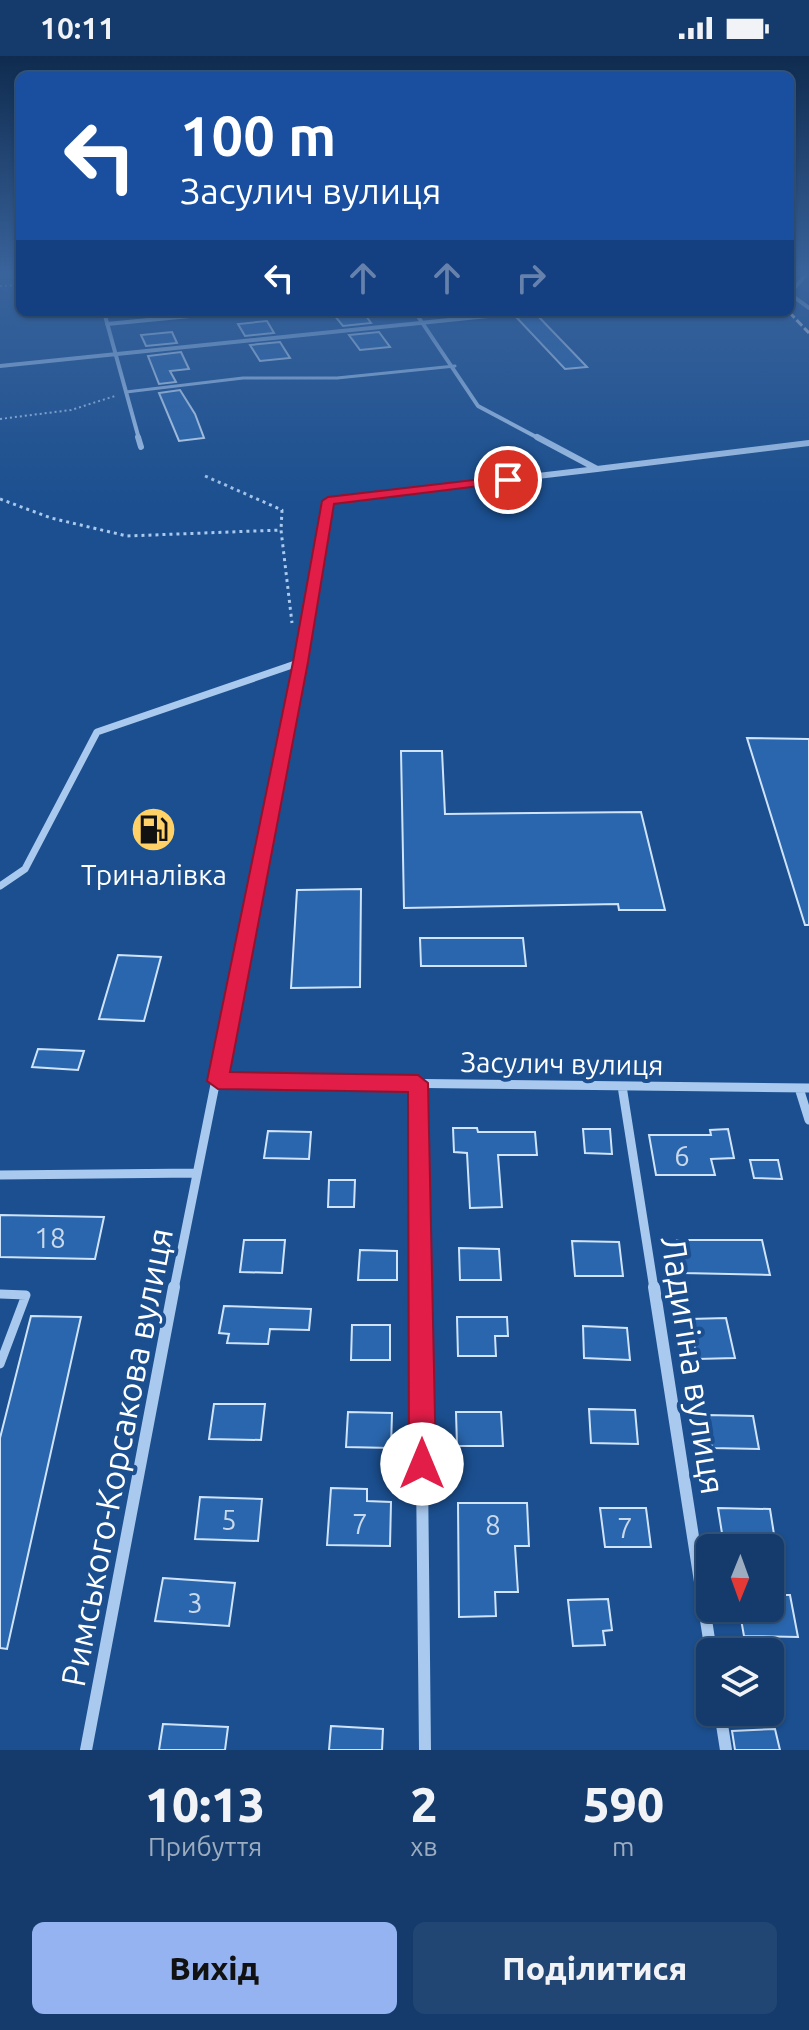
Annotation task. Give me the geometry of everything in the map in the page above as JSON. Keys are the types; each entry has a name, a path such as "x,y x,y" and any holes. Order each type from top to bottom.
{"street":[{"path":"114,350 141,447"},
{"path":"0,366 169,350"},
{"path":"444,350 478,406 597,469 809,443"},
{"name":"Римського-Корсакова вулиця","path":"86,1750 196,1173 218,1081 301,662 328,501 597,469"},
{"path":"0,886 25,869 97,732 301,662"},
{"name":"Засулич вулиця","path":"218,1081 804,1088"},
{"path":"418,1083 425,1750"},
{"name":"Ладигіна вулиця","path":"622,1086 709,1638"},
{"path":"804,1088 809,1120"},
{"path":"0,1175 196,1173"},
{"path":"722,1726 726,1750"}],"lane":[{"path":"126,392 243,378 337,378 455,366"},
{"path":"0,1294 26,1295 0,1364"}],"path":[{"path":"0,419 71,410 126,392"},
{"path":"205,476 282,510 281,530 292,607 292,637 301,662"},
{"path":"0,499 51,518 127,536 281,530"}],"building":[{"path":"253,350 285,350 290,358 260,361"},
{"path":"547,350 571,350 587,367 565,369"},
{"path":"181,352 189,369 170,371 176,382 159,384 148,356"},
{"path":"180,390 195,414 204,438 179,441 159,393"},
{"path":"747,738 809,739 809,925 805,925"},
{"path":"401,751 442,751 445,814 641,812 665,910 619,910 618,904 404,908"},
{"path":"361,889 360,987 291,988 297,890"},
{"path":"420,938 523,938 526,966 421,966"},
{"path":"118,955 161,957 144,1021 99,1019"},
{"path":"38,1049 84,1051 78,1070 32,1067"},
{"path":"453,1128 477,1128 478,1132 535,1132 537,1155 498,1155 502,1207 470,1208 467,1153 454,1152"},
{"path":"583,1129 610,1129 612,1154 585,1153"},
{"path":"728,1129 734,1158 711,1159 715,1175 656,1175 649,1135 711,1135 710,1130"},
{"path":"268,1131 311,1132 309,1159 264,1158"},
{"path":"750,1160 778,1160 782,1179 754,1178"},
{"path":"329,1180 355,1180 354,1207 328,1207"},
{"path":"0,1215 104,1217 95,1259 0,1257"},
{"path":"244,1240 285,1240 282,1273 240,1272"},
{"path":"677,1240 762,1240 770,1275 683,1273"},
{"path":"572,1241 619,1242 623,1276 575,1276"},
{"path":"459,1248 499,1249 501,1280 460,1280"},
{"path":"360,1250 397,1251 397,1280 358,1280"},
{"path":"224,1306 311,1309 309,1330 270,1329 268,1344 227,1343 229,1334 219,1333"},
{"path":"31,1316 81,1317 7,1649 0,1648 0,1438"},
{"path":"457,1317 507,1317 508,1336 495,1336 496,1356 458,1356"},
{"path":"726,1318 735,1358 697,1359 690,1319"},
{"path":"352,1325 390,1325 390,1360 351,1360"},
{"path":"583,1326 627,1328 630,1360 584,1358"},
{"path":"214,1404 265,1404 261,1440 209,1439"},
{"path":"589,1409 635,1410 638,1444 591,1443"},
{"path":"348,1412 392,1413 391,1448 346,1447"},
{"path":"456,1412 501,1412 503,1446 457,1446"},
{"path":"707,1415 753,1416 759,1449 712,1448"},
{"path":"331,1488 367,1489 367,1501 391,1502 390,1546 327,1545"},
{"path":"200,1497 262,1499 258,1541 195,1539"},
{"path":"458,1503 527,1503 529,1546 515,1546 518,1592 495,1592 496,1616 459,1617"},
{"path":"600,1508 646,1508 651,1547 605,1547"},
{"path":"718,1508 770,1509 774,1534 722,1534"},
{"path":"163,1578 235,1583 229,1626 155,1621"},
{"path":"784,1595 790,1595 798,1637 744,1636 742,1622 784,1622"},
{"path":"608,1599 612,1630 603,1631 605,1645 573,1646 568,1600"},
{"path":"163,1724 228,1727 225,1750 159,1750"},
{"path":"331,1726 383,1729 382,1750 329,1750"},
{"path":"775,1729 780,1750 735,1750 732,1731"}],"place":[{"name":"Триналівка","path":"154,829"}],"route":[{"path":"422,1464 418,1083 218,1081 301,662 328,501 508,480"}]}
